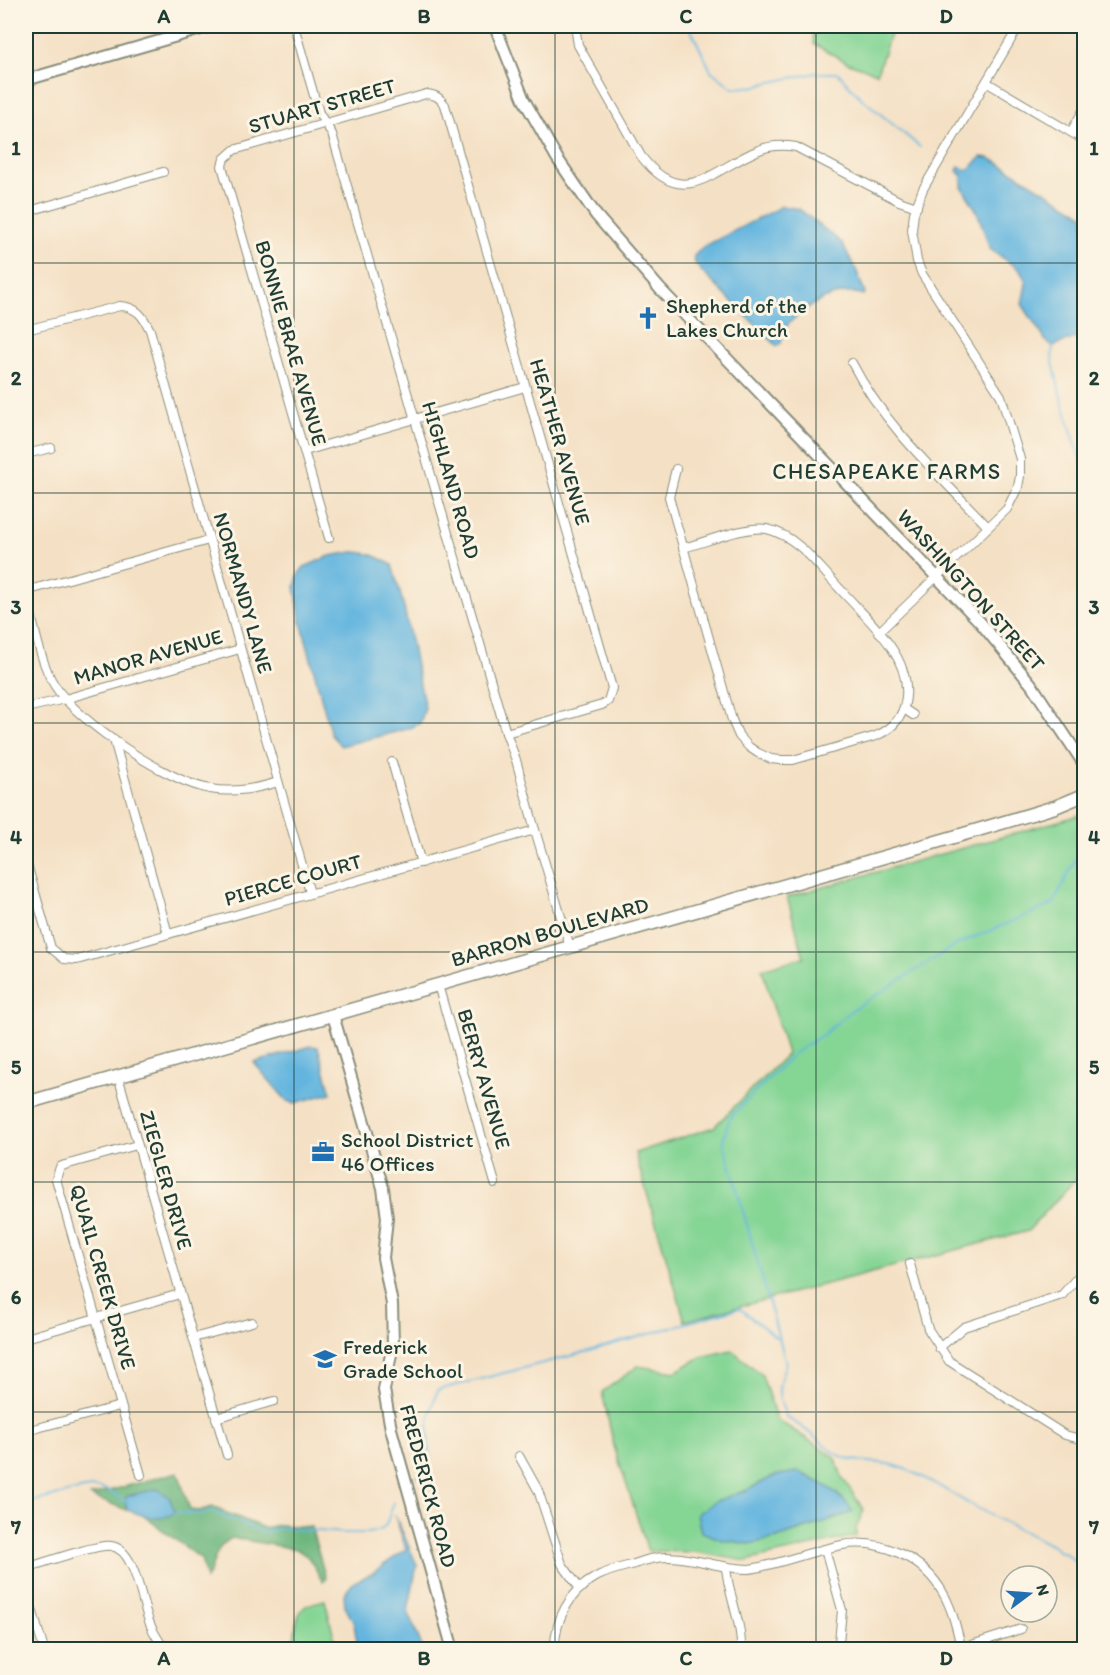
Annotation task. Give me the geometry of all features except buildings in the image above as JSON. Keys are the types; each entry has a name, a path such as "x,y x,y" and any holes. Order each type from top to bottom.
{"main road":[{"path":"26,80 176,30 211,26"},
{"name":"WASHINGTON STREET","path":"495,26 524,100 557,158 596,215 660,289 980,622 1030,684 1084,764"},
{"name":"BARRON BOULEVARD","path":"26,1103 971,832 1055,807 1084,795"},
{"name":"FREDERICK ROAD","path":"333,1015 383,1188 387,1213 383,1258 393,1304 393,1344 384,1390 391,1429 453,1650"}],"street":[{"name":"HIGHLAND ROAD","path":"294,26 319,113 332,134 570,947"},
{"path":"575,26 578,45 641,156 652,170 661,176 676,183 698,182 708,179 758,151 782,145 796,147 899,201 917,207"},
{"path":"879,632 1007,509 1013,500 1020,476 1020,459 1001,396 922,274 913,245 912,230 922,189 1020,26"},
{"path":"986,82 1084,140"},
{"name":"STUART STREET","path":"224,159 234,150 426,94 434,95"},
{"name":"HEATHER AVENUE","path":"434,95 439,97 445,105 612,688 608,701 602,705 506,734"},
{"path":"1071,132 1084,109"},
{"name":"BONNIE BRAE AVENUE","path":"224,159 222,166 227,188 329,538"},
{"path":"26,212 163,172"},
{"name":"NORMANDY LANE","path":"26,330 113,306 127,306 143,316 150,330 310,893"},
{"path":"852,363 863,384 895,429 988,527"},
{"path":"304,451 525,387"},
{"path":"26,454 51,448"},
{"path":"676,469 669,497 683,548 732,720 739,736 756,756 793,760 876,736 892,727 904,710 907,690 905,677 892,648 798,545 777,531 764,528 751,529 683,548"},
{"path":"209,540 26,592 46,667 54,686 66,699 114,740 173,777 211,790 259,788 278,782"},
{"name":"MANOR AVENUE","path":"26,708 66,699 240,649"},
{"path":"904,710 913,715"},
{"path":"114,740 168,934"},
{"path":"392,762 421,863"},
{"name":"PIERCE COURT","path":"26,861 51,948 61,957 77,960 535,830"},
{"name":"BERRY AVENUE","path":"438,985 495,1183"},
{"name":"ZIEGLER DRIVE","path":"118,1076 227,1455"},
{"name":"QUAIL CREEK DRIVE","path":"137,1144 65,1165 57,1172 56,1179 141,1475"},
{"path":"910,1264 928,1329 949,1361 1065,1435 1084,1440"},
{"path":"939,1348 964,1327 1062,1295 1084,1270"},
{"path":"26,1338 180,1294"},
{"path":"193,1338 252,1322"},
{"path":"216,1418 274,1401"},
{"path":"26,1431 120,1406"},
{"path":"519,1456 538,1490 562,1564 580,1589"},
{"path":"555,1650 556,1630 563,1611 574,1594 589,1581 606,1572 653,1558 687,1558 736,1569 760,1567 846,1545 869,1544 887,1548 920,1566 933,1578 944,1595 952,1613 962,1649 1021,1629"},
{"path":"26,1568 97,1548 112,1546 118,1548 129,1559 150,1625 165,1650"},
{"path":"825,1549 842,1610 839,1642 844,1650"},
{"path":"726,1567 727,1580 741,1629 741,1650"},
{"path":"26,1589 44,1650"}],"green space":[{"path":"812,26 893,26 877,73 848,63 814,44"},
{"path":"1084,814 1084,1170 1028,1231 685,1321 635,1153 714,1127 787,1054 762,969 804,957 787,897"},
{"path":"732,1350 762,1375 776,1419 835,1457 842,1477 864,1510 856,1528 856,1536 746,1561 694,1552 648,1551 614,1446 602,1392 638,1366 675,1372 701,1357"},
{"path":"178,1472 190,1510 199,1511 212,1507 264,1528 279,1525 311,1527 326,1579 323,1581 308,1557 296,1549 232,1538 221,1546 206,1579 201,1559 144,1516 159,1518 169,1497 157,1489 125,1501 127,1510 90,1496"},
{"path":"325,1600 337,1649 293,1649 299,1614 306,1606"}],"water":[{"path":"981,157 997,162 1084,215 1084,335 1053,346 1046,341 1022,304 1026,284 1019,269 990,249 977,211 962,187 962,175 957,171 959,166 966,170 972,167"},
{"path":"782,206 799,209 841,242 855,267 865,293 864,295 843,293 833,295 813,305 788,324 781,343 777,346 702,272 695,263 694,256 703,247"},
{"path":"353,552 374,556 392,565 403,603 425,708 420,723 411,728 341,746 331,735 300,618 295,587 298,575 304,567 330,556"},
{"path":"311,1046 318,1047 331,1093 295,1103 287,1101 254,1063"},
{"path":"799,1472 836,1493 853,1512 777,1538 749,1544 723,1540 701,1532 697,1514 716,1501 747,1490 776,1475"},
{"path":"157,1489 169,1497 175,1512 170,1516 158,1518 127,1510 125,1501 127,1496"},
{"path":"395,1515 417,1565 408,1611 423,1649 358,1649 354,1624 345,1606 344,1594 354,1582 371,1574 406,1549"}],"waterway":[{"path":"689,26 711,71 733,88 759,86 816,73 838,73 860,97 920,147"},
{"path":"1053,343 1052,358 1061,398 1084,470"},
{"path":"1084,842 1053,904 956,945 852,1010 825,1033 793,1054 730,1117 723,1140 786,1363 779,1396 787,1418 843,1457 887,1464 913,1472 1065,1553 1084,1568"},
{"path":"417,1478 430,1458 429,1424 438,1390 582,1353 739,1308 780,1340"},
{"path":"26,1502 94,1488 106,1490 125,1501"},
{"path":"175,1512 198,1514 211,1511 263,1532 281,1528 368,1533 381,1530 386,1525 394,1502"}],"place":[{"name":"Shepherd of the Lakes Church","path":"648,318"},
{"name":"School District 46 Offices","path":"323,1152"},
{"name":"Frederick Grade School","path":"325,1359"}],"district":[{"name":"CHESAPEAKE FARMS","path":"887,471"}]}
